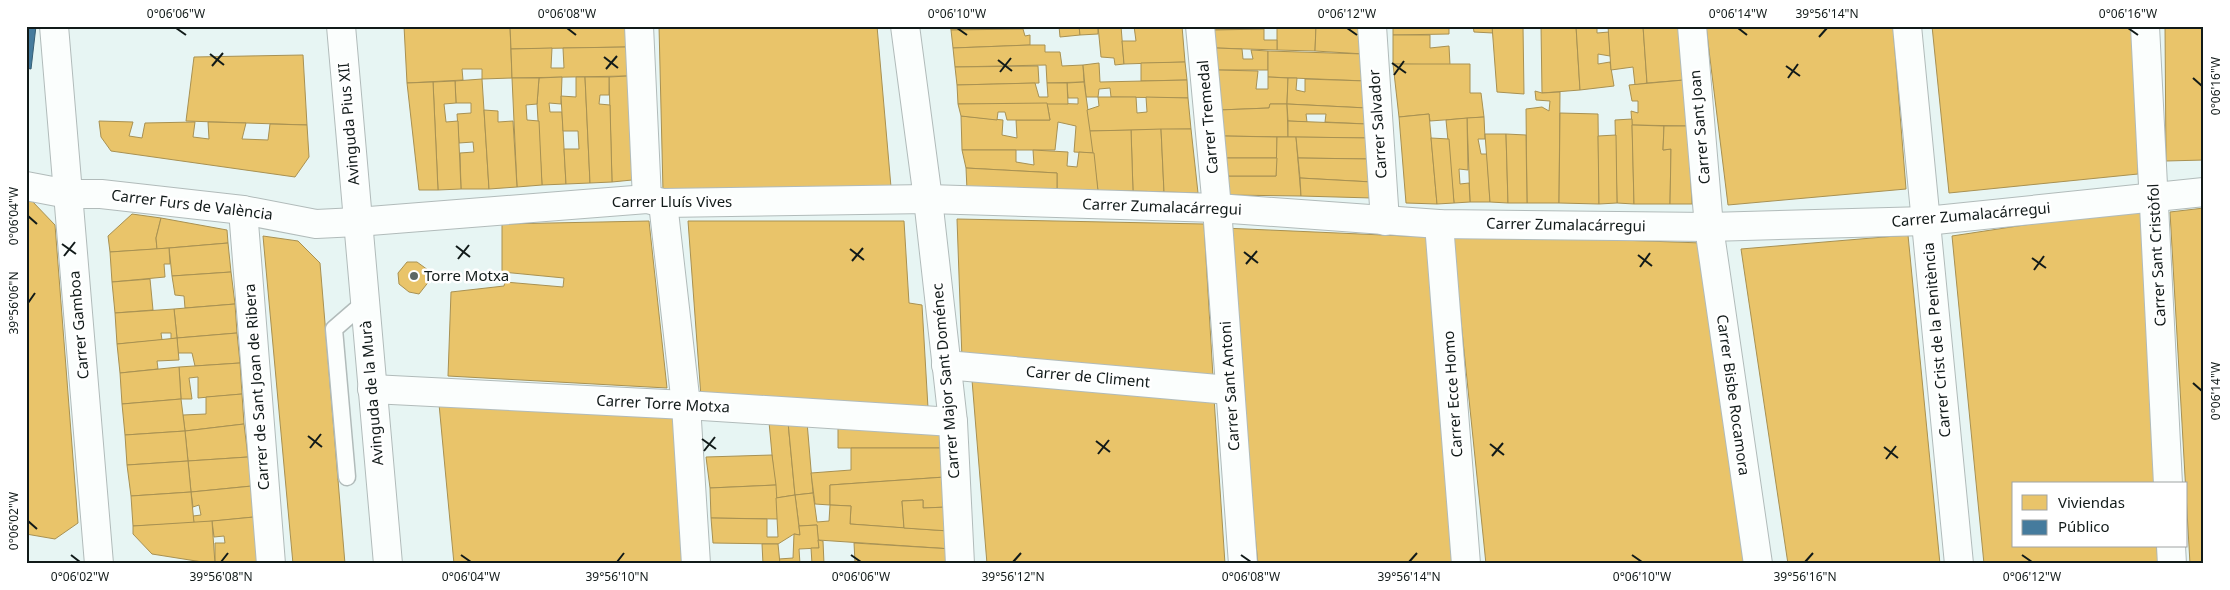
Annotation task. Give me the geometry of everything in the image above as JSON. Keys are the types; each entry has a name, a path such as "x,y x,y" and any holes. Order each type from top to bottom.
{"street":[{"name":"Carrer Gamboa","path":"54,26 99,564"},
{"name":"Avinguda Pius XII","path":"341,26 358,222"},
{"path":"639,26 655,201 686,404 696,564"},
{"name":"Carrer Major Sant Doménec","path":"905,26 928,199 953,422 960,564"},
{"name":"Carrer Tremedal","path":"1200,26 1217,208"},
{"name":"Carrer Salvador","path":"1372,26 1385,221"},
{"name":"Carrer Sant Joan","path":"1692,26 1709,227"},
{"name":"Carrer Crist de la Penitència","path":"1907,26 1959,564"},
{"name":"Carrer Sant Cristòfol","path":"2145,26 2168,482"},
{"name":"Carrer Furs de València","path":"26,186 68,194 101,194 243,210 316,224 358,222"},
{"name":"Carrer Zumalacárregui","path":"928,199 1217,208 1440,224 1709,227 1926,221 2204,192"},
{"name":"Carrer Lluís Vives","path":"358,222 655,201 928,199"},
{"name":"Carrer Sant Antoni","path":"1217,208 1243,564"},
{"name":"Carrer de Sant Joan de Ribera","path":"243,210 271,564"},
{"name":"Avinguda de la Murà","path":"358,222 388,564"},
{"name":"Carrer Ecce Homo","path":"1440,224 1466,564"},
{"name":"Carrer Bisbe Rocamora","path":"1709,227 1758,564"},
{"name":"Carrer de Climent","path":"946,365 1229,390"},
{"name":"Carrer Torre Motxa","path":"372,389 686,404 953,422"},
{"path":"2171,548 2172,564"}],"lane":[{"path":"347,477 334,329 364,303"}],"building: Viviendas":[{"path":"404,26 510,26 512,78 482,79 482,69 462,69 463,80 407,83"},
{"path":"510,26 626,26 626,47 511,49"},
{"path":"659,26 877,26 891,187 663,191"},
{"path":"950,26 1059,26 1059,28 951,30"},
{"path":"1059,26 1079,26 1080,35 1060,37"},
{"path":"1079,26 1098,26 1098,34 1080,35"},
{"path":"1098,26 1121,26 1124,64 1115,65 1114,58 1101,57"},
{"path":"1134,26 1182,26 1185,62 1124,64 1122,41 1136,41"},
{"path":"1214,26 1277,26 1277,28 1214,30"},
{"path":"1277,26 1316,26 1315,51 1277,50"},
{"path":"1316,26 1363,26 1364,54 1315,51"},
{"path":"1393,26 1449,26 1449,34 1393,35"},
{"path":"1473,26 1492,26 1493,33 1474,32"},
{"path":"1492,26 1523,26 1524,94 1497,92"},
{"path":"1541,26 1576,26 1580,90 1542,93"},
{"path":"1576,26 1597,26 1597,33 1609,32 1610,56 1598,54 1598,64 1610,62 1614,86 1580,90"},
{"path":"1608,26 1643,26 1647,83 1635,85 1633,67 1611,70"},
{"path":"1643,26 1678,26 1684,80 1647,83"},
{"path":"1706,26 1893,26 1906,189 1728,205"},
{"path":"1932,26 2136,26 2138,174 1949,193"},
{"path":"2165,26 2204,26 2204,160 2166,161"},
{"path":"1023,29 1025,36 1030,35 1030,45 953,48 951,30"},
{"path":"1264,29 1264,40 1277,40 1277,50 1216,48 1214,30"},
{"path":"1393,35 1430,35 1430,48 1449,46 1450,65 1393,64"},
{"path":"1045,45 1045,52 1060,52 1062,66 1083,65 1084,82 1047,83 1046,65 955,67 953,48"},
{"path":"626,47 628,76 512,78 511,49 552,48 551,68 564,68 563,48"},
{"path":"1216,48 1242,49 1243,59 1253,59 1251,50 1268,51 1268,70 1217,70"},
{"path":"1268,51 1364,54 1366,81 1268,77"},
{"path":"303,55 307,125 186,121 194,57"},
{"path":"1185,62 1187,80 1141,81 1141,63"},
{"path":"1099,63 1100,82 1187,80 1188,98 1111,97 1110,88 1099,89 1098,97 1086,97 1083,65"},
{"path":"1393,64 1470,64 1470,93 1481,93 1484,117 1430,121 1429,114 1399,117"},
{"path":"1038,66 1039,83 957,85 955,67"},
{"path":"1217,70 1258,71 1256,89 1268,89 1268,77 1288,78 1287,104 1270,104 1269,108 1219,110"},
{"path":"628,76 632,180 612,182 609,77"},
{"path":"562,77 561,104 549,103 550,112 562,112 566,184 542,185 537,104 539,78"},
{"path":"576,77 585,77 590,183 566,184 564,149 579,149 578,131 563,131 561,96 576,97"},
{"path":"585,77 609,77 609,95 600,95 599,104 610,105 612,182 590,183"},
{"path":"512,78 539,78 537,104 526,105 527,120 539,121 542,185 517,187"},
{"path":"1288,78 1297,78 1296,90 1305,92 1305,79 1366,81 1367,108 1287,104"},
{"path":"482,79 489,189 461,189 460,153 474,152 473,142 459,143 457,114 471,113 471,103 456,103 455,81"},
{"path":"1684,80 1688,126 1632,125 1631,111 1638,113 1638,101 1632,101 1629,85"},
{"path":"455,81 456,103 444,104 446,122 458,121 461,189 438,190 433,82"},
{"path":"433,82 438,190 419,190 407,83"},
{"path":"1084,82 1094,153 1074,152 1076,126 1058,122 1055,150 962,150 961,116 1003,120 1002,135 1017,138 1016,120 1050,120 1047,103 1078,104 1078,98 1068,98 1067,83"},
{"path":"1035,83 1039,97 1048,97 1047,83 1067,83 1068,104 958,104 957,85"},
{"path":"1535,91 1542,93 1560,92 1559,203 1527,203 1526,109 1542,107 1549,111 1550,101 1536,100"},
{"path":"1098,97 1136,97 1137,113 1147,112 1146,97 1188,98 1191,129 1090,131 1087,110 1099,106"},
{"path":"1047,103 1050,120 1007,120 1005,112 998,112 997,120 961,116 958,104"},
{"path":"1270,104 1287,104 1288,137 1223,136 1219,110 1269,108"},
{"path":"1287,104 1367,108 1367,124 1325,122 1326,114 1306,114 1307,122 1288,121"},
{"path":"484,110 498,111 498,122 513,121 517,187 489,189"},
{"path":"1560,113 1598,114 1599,204 1559,203"},
{"path":"1429,114 1437,204 1406,203 1399,117"},
{"path":"1484,117 1485,139 1478,139 1481,154 1487,154 1490,202 1470,202 1467,118"},
{"path":"1467,118 1468,170 1459,169 1460,184 1469,183 1470,202 1454,203 1446,120"},
{"path":"1632,119 1634,204 1617,203 1615,120"},
{"path":"99,121 133,122 129,136 142,138 145,123 195,122 193,137 209,139 208,122 246,123 242,139 268,140 270,124 307,125 309,157 295,177 111,151 101,137"},
{"path":"1288,121 1367,124 1370,138 1288,137"},
{"path":"1632,125 1664,126 1663,150 1671,149 1670,204 1634,204"},
{"path":"1664,126 1688,126 1692,204 1670,204 1671,149 1663,150"},
{"path":"1161,129 1164,192 1133,191 1131,130"},
{"path":"1161,129 1191,129 1198,193 1164,192"},
{"path":"1131,130 1133,191 1098,191 1090,131"},
{"path":"1485,134 1506,134 1508,203 1490,202"},
{"path":"1506,134 1526,135 1527,203 1508,203"},
{"path":"1616,135 1617,203 1599,204 1598,136"},
{"path":"1223,136 1277,137 1277,158 1224,158"},
{"path":"1277,137 1296,137 1301,196 1226,195 1226,176 1276,176"},
{"path":"1296,137 1370,138 1370,159 1298,158"},
{"path":"1431,138 1449,139 1454,203 1437,204"},
{"path":"962,150 1016,150 1016,162 1034,165 1033,150 1068,152 1067,166 1077,167 1079,152 1094,153 1098,191 1057,191 1057,173 966,168"},
{"path":"1224,158 1277,158 1276,176 1226,176"},
{"path":"1298,158 1370,159 1372,182 1300,178"},
{"path":"966,168 1057,173 1057,191 967,190"},
{"path":"1300,178 1372,182 1372,198 1301,196"},
{"path":"26,200 32,201 55,225 78,523 55,539 26,534"},
{"path":"2143,207 2155,482 2012,482 2012,548 2157,548 2158,564 1984,564 1952,236"},
{"path":"2204,208 2204,564 2190,564 2188,482 2185,482 2170,212"},
{"path":"132,214 161,218 156,238 157,249 110,252 108,236"},
{"path":"161,218 227,230 228,243 157,249 156,238"},
{"path":"957,219 1204,224 1213,377 962,359"},
{"path":"649,221 667,388 448,376 451,292 504,286 505,282 563,287 564,278 502,272 502,224"},
{"path":"688,221 904,221 909,303 922,305 928,408 701,397"},
{"path":"1223,228 1429,237 1453,564 1258,564"},
{"path":"1452,234 1702,243 1744,564 1486,564"},
{"path":"1908,235 1940,564 1788,564 1741,249"},
{"path":"263,236 298,241 320,263 345,564 293,564"},
{"path":"228,243 231,272 172,276 169,248"},
{"path":"169,248 170,264 164,264 165,277 112,282 110,252"},
{"name":"Torre Motxa","path":"407,262 417,262 428,270 430,280 419,294 409,292 399,284 398,273"},
{"path":"231,272 235,304 185,308 184,296 175,295 172,276"},
{"path":"150,279 153,310 115,313 112,282"},
{"path":"235,304 237,333 177,338 174,309"},
{"path":"174,309 177,338 171,339 171,333 161,333 162,340 117,344 115,313"},
{"path":"237,333 240,363 195,366 192,353 178,353 177,338"},
{"path":"177,338 179,360 157,361 158,369 120,373 117,344"},
{"path":"240,363 242,394 198,398 198,377 189,378 192,399 181,399 179,367"},
{"path":"179,367 181,399 122,404 120,373"},
{"path":"972,380 1214,398 1225,564 987,564"},
{"path":"242,394 244,424 185,431 183,415 206,414 206,397"},
{"path":"181,399 185,431 125,435 122,404"},
{"path":"439,404 674,415 686,564 454,564"},
{"path":"769,422 788,422 795,495 776,498"},
{"path":"788,422 807,422 813,493 795,495"},
{"path":"244,424 248,457 188,461 185,431"},
{"path":"838,424 940,429 942,448 838,448"},
{"path":"185,431 188,461 127,465 125,435"},
{"path":"851,448 942,448 945,477 830,485 830,505 815,504 811,473 851,470"},
{"path":"772,455 776,485 710,488 706,457"},
{"path":"248,457 252,486 191,492 188,461"},
{"path":"188,461 191,492 131,496 127,465"},
{"path":"945,477 948,507 923,508 923,500 902,501 904,528 850,524 851,506 830,505 830,485"},
{"path":"776,485 778,519 711,518 710,488"},
{"path":"252,486 254,517 194,523 193,516 201,515 199,505 193,507 191,492"},
{"path":"191,492 194,523 133,526 131,496"},
{"path":"813,493 817,522 829,521 830,505 851,506 850,524 949,531 952,549 818,540 817,525 799,526 795,495"},
{"path":"795,495 800,535 794,534 778,544 713,543 711,518 767,519 767,537 778,537 776,498"},
{"path":"923,500 923,508 948,507 949,531 904,528 902,501"},
{"path":"254,517 258,564 215,564 215,543 225,543 224,536 214,537 212,521"},
{"path":"212,521 215,564 152,554 133,534 133,526"},
{"path":"817,525 819,548 799,549 800,564 780,564 779,559 793,558 794,534 800,535 799,526"},
{"path":"818,540 823,541 824,564 812,564 811,548 819,548"},
{"path":"854,543 952,549 953,564 855,562"},
{"path":"762,544 778,544 780,564 763,564"}],"building: Público":[{"path":"26,26 36,26 31,69 26,68"}],"place":[{"name":"Torre Motxa","path":"414,276"}]}
